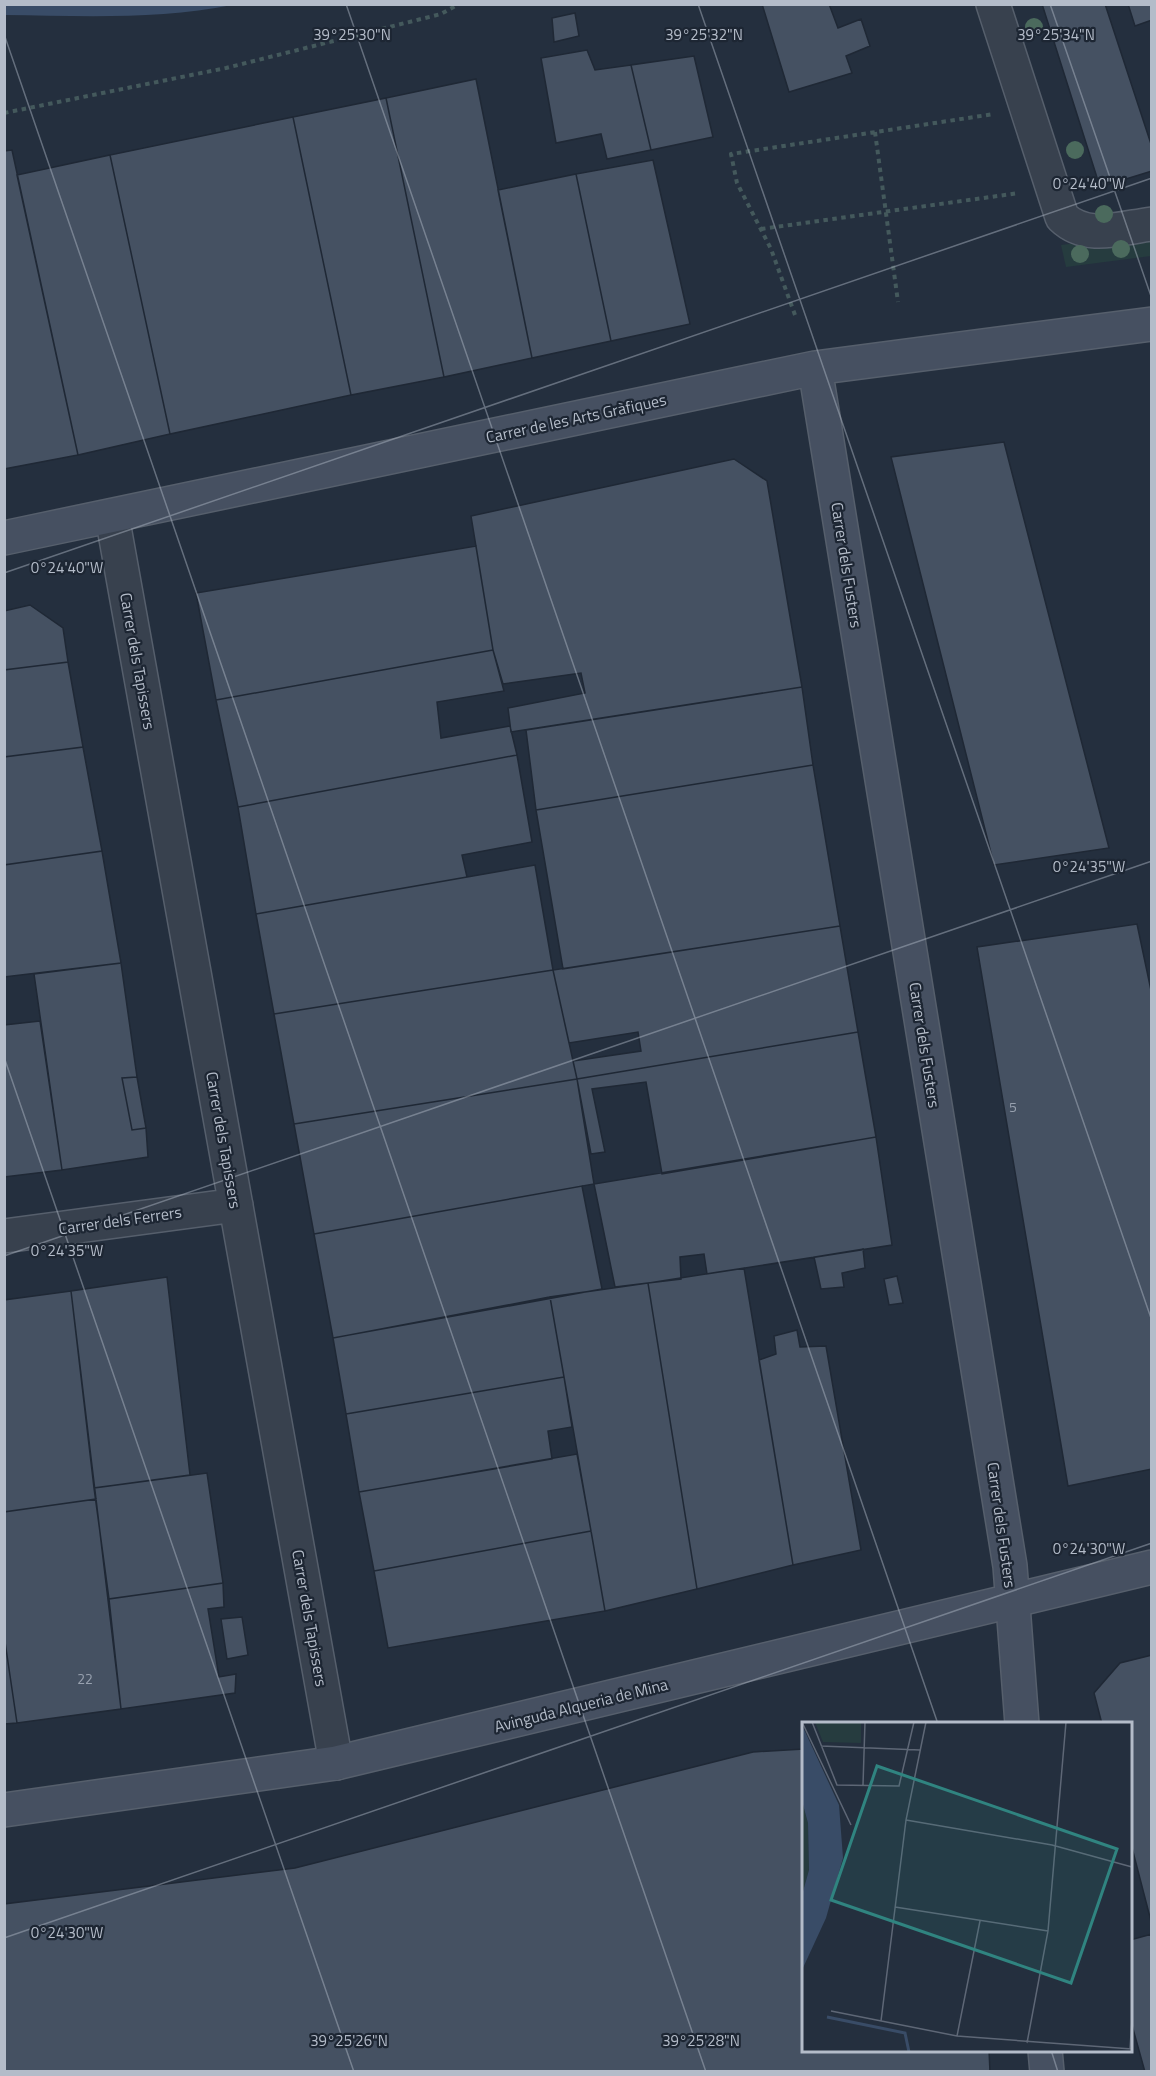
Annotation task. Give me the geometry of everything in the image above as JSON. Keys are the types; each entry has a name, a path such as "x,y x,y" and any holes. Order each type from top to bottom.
{"street":[{"path":"993,4 1062,217 1074,228 1094,232 1152,224"},
{"name":"Carrer de les Arts Gràfiques","path":"4,538 815,368 1152,324"},
{"name":"Carrer dels Fusters","path":"815,368 1009,1554 1022,1722"},
{"name":"Carrer dels Tapissers","path":"112,516 336,1763"},
{"name":"Carrer dels Ferrers","path":"4,1236 236,1205"},
{"name":"Avinguda Alqueria de Mina","path":"4,1810 336,1763 1152,1567"},
{"path":"1045,2052 1047,2072"}],"path":[{"path":"4,113 226,68 441,14 459,4"},
{"path":"795,315 771,249 737,183 731,154 1028,110"},
{"path":"875,132 898,302"},
{"path":"761,229 1030,191"}],"green space":[{"path":"1151,234 1151,256 1066,267 1061,245"}],"water":[{"path":"5,4 232,5 176,13 90,16 5,15"}],"building":[{"path":"762,4 829,4 838,28 861,19 870,46 846,56 852,73 789,92"},
{"path":"1042,4 1105,4 1152,147 1152,171 1100,187"},
{"path":"1128,4 1152,4 1152,20 1135,26"},
{"path":"575,13 579,36 554,42 552,18"},
{"path":"587,50 595,70 631,65 651,150 607,159 601,134 556,143 541,58"},
{"path":"694,56 713,137 651,150 631,65"},
{"path":"476,79 532,358 444,377 386,98"},
{"path":"386,98 444,377 351,395 293,117"},
{"path":"293,117 351,395 170,434 110,155"},
{"path":"12,150 78,455 4,469 4,151"},
{"path":"110,155 170,434 78,455 17,175"},
{"path":"653,160 690,324 611,341 576,174"},
{"path":"576,174 611,341 532,358 498,190"},
{"path":"1004,442 1109,848 994,865 891,457"},
{"path":"734,459 767,481 802,687 511,732 508,708 585,693 581,673 503,684 493,650 471,516"},
{"path":"476,546 493,650 216,700 196,593"},
{"path":"30,605 63,628 68,662 4,670 4,611"},
{"path":"493,650 504,691 437,702 441,738 510,726 517,755 238,807 216,700"},
{"path":"68,662 83,747 4,757 4,670"},
{"path":"802,687 813,765 536,810 526,730"},
{"path":"83,747 102,851 4,865 4,757"},
{"path":"517,755 532,842 462,855 467,877 256,914 238,807"},
{"path":"813,765 840,926 563,969 536,810"},
{"path":"102,851 121,963 4,977 4,865"},
{"path":"535,865 553,970 274,1014 256,914"},
{"path":"1137,924 1152,995 1152,1469 1068,1486 977,947"},
{"path":"840,926 858,1032 577,1079 573,1061 641,1051 638,1032 569,1043 553,970"},
{"path":"121,963 137,1077 122,1078 132,1130 146,1128 148,1157 62,1170 34,974"},
{"path":"553,970 577,1079 294,1124 274,1014"},
{"path":"40,1021 62,1170 4,1177 4,1025"},
{"path":"858,1032 876,1137 662,1174 646,1082 592,1089 605,1152 591,1154 577,1079"},
{"path":"137,1077 146,1128 132,1130 122,1078"},
{"path":"577,1079 594,1184 314,1234 294,1124"},
{"path":"876,1137 892,1245 707,1274 704,1254 680,1257 681,1279 615,1287 594,1184"},
{"path":"582,1186 602,1289 333,1338 314,1234"},
{"path":"863,1249 865,1268 842,1273 844,1287 821,1289 814,1257"},
{"path":"744,1268 793,1565 697,1589 648,1283"},
{"path":"897,1276 903,1303 889,1305 884,1279"},
{"path":"167,1277 190,1475 94,1488 71,1291"},
{"path":"648,1283 697,1589 605,1611 550,1297"},
{"path":"71,1291 96,1499 4,1512 4,1300"},
{"path":"550,1297 564,1377 346,1414 333,1338"},
{"path":"797,1330 800,1347 826,1346 861,1550 793,1565 759,1360 776,1354 774,1336"},
{"path":"564,1377 572,1427 548,1431 552,1459 359,1492 346,1414"},
{"path":"577,1454 591,1531 374,1571 359,1492"},
{"path":"207,1473 223,1583 109,1599 94,1488"},
{"path":"96,1499 121,1709 17,1723 4,1635 4,1512"},
{"path":"591,1531 605,1611 388,1648 374,1571"},
{"path":"223,1583 224,1607 208,1609 219,1677 236,1674 235,1693 121,1709 109,1599"},
{"path":"242,1617 248,1655 227,1659 221,1619"},
{"path":"4,1635 17,1723 4,1724"},
{"path":"1152,1655 1152,1925 1132,1848 1132,1722 1101,1722 1094,1693 1120,1663"},
{"path":"802,1749 802,2052 989,2052 990,2072 4,2072 4,1904 295,1868 753,1752"},
{"path":"1152,1934 1152,2072 1145,2072 1132,2025 1132,1939"}]}
